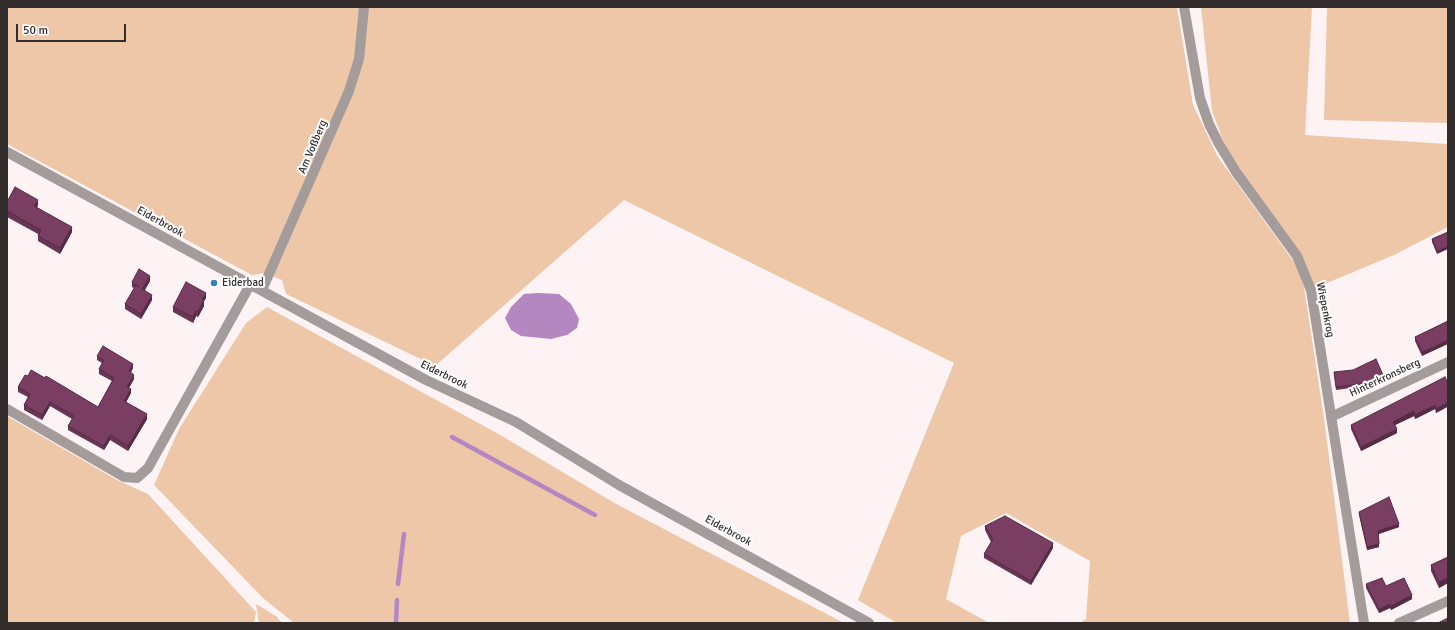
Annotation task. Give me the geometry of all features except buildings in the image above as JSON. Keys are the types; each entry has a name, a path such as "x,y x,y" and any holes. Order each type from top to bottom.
{"street":[{"name":"Am Voßberg","path":"262,290 349,91 359,59 364,7"},
{"name":"Wiepenkrog","path":"1184,7 1200,98 1209,124 1222,151 1294,252 1305,273 1312,296 1364,623"},
{"name":"Eiderbrook","path":"7,152 426,380 516,422 619,485 869,623"},
{"path":"7,409 124,477 137,478 148,468 250,285"},
{"name":"Hinterkronsberg","path":"1331,416 1448,362"},
{"path":"1399,623 1448,601"}],"shaded area":[{"path":"7,7 1177,7 1193,105 1218,157 1297,266 1304,287 1324,418 1350,623 1080,623 1086,619 1090,561 1006,513 961,536 946,599 989,623 897,623 858,600 954,363 624,200 435,366 286,294 282,280 264,273 252,275 7,144"},
{"path":"1201,7 1312,7 1305,135 1448,144 1448,227 1394,255 1315,288 1305,263 1227,151 1212,111"},
{"path":"1327,7 1448,7 1448,123 1324,120"},
{"path":"524,294 559,294 571,304 579,319 577,328 567,335 551,339 521,336 511,330 505,318 511,307"},
{"path":"267,307 502,436 618,505 844,623 294,623 263,598 154,485 179,429 246,323"},
{"path":"7,416 117,480 148,494 256,612 254,623 7,623"},
{"path":"256,604 276,616 282,623 259,623"}],"waterway":[{"path":"452,437 595,515"},
{"path":"398,584 404,534"},
{"path":"396,623 397,600"}],"place":[{"name":"Eiderbad","path":"214,283"}]}
